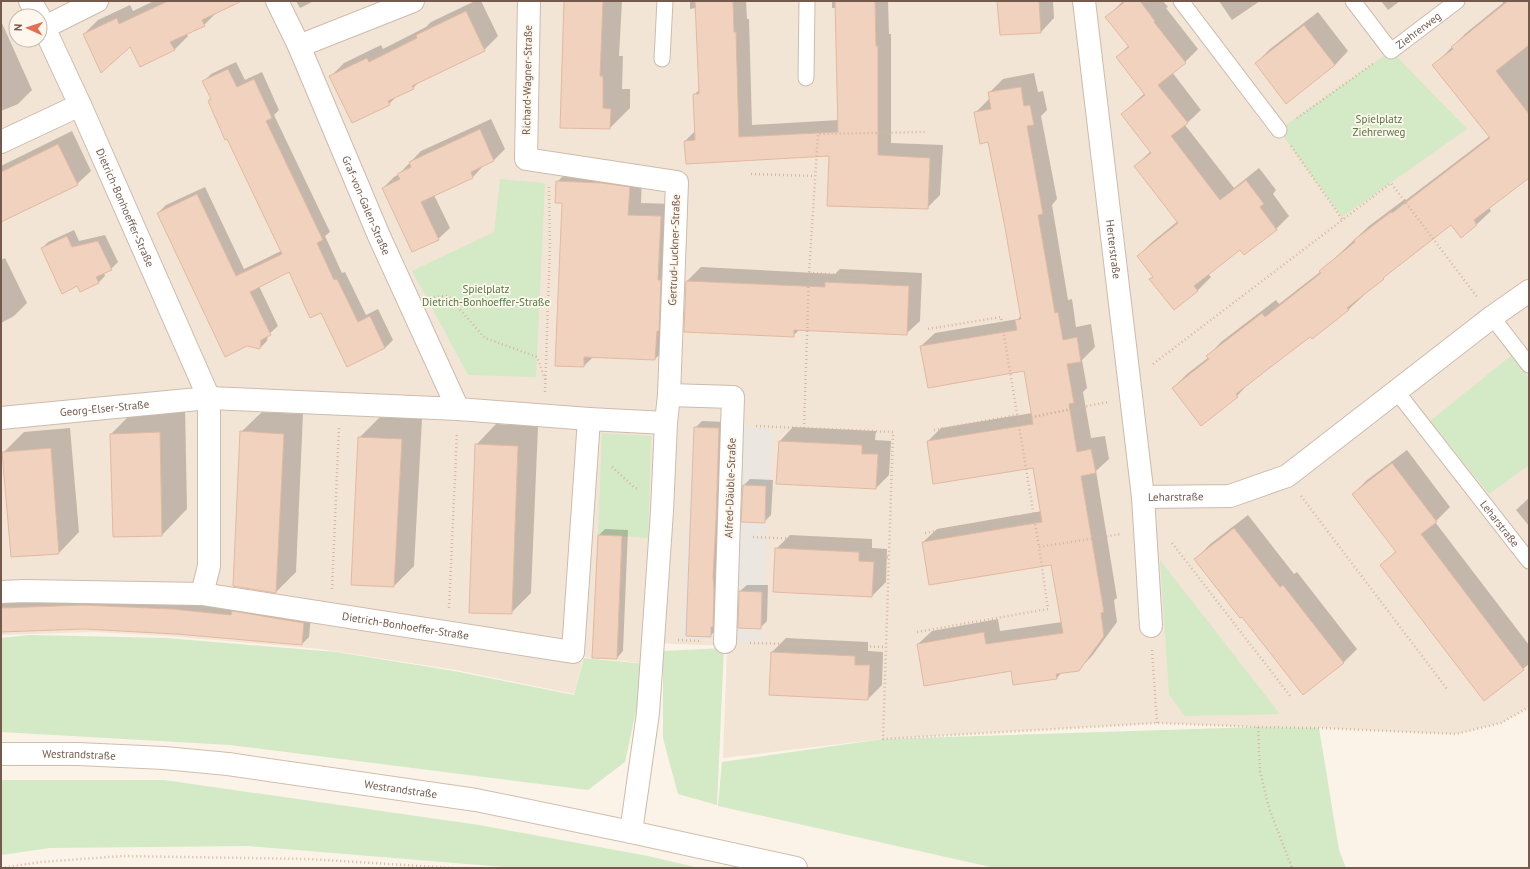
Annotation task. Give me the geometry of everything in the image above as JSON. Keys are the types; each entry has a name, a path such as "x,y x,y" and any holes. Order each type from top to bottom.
{"street":[{"path":"48,18 97,1"},
{"name":"Graf-von-Galen-Straße","path":"277,1 299,46 380,236 458,409"},
{"path":"299,46 413,1"},
{"name":"Richard-Wagner-Straße","path":"526,159 528,1"},
{"name":"Herterstraße","path":"1084,1 1143,497"},
{"name":"Dietrich-Bonhoeffer-Straße","path":"48,36 80,105 209,398 209,566 202,594 573,652 590,419"},
{"path":"1,142 80,105"},
{"name":"Gertrud-Luckner-Straße","path":"526,159 677,182 669,395 666,422"},
{"name":"Leharstraße","path":"1151,626 1143,497 1230,496 1287,476 1492,317 1529,291"},
{"name":"Alfred-Däuble-Straße","path":"669,395 733,397 725,642"},
{"path":"209,398 458,409 590,419 666,422 654,639 648,713 631,832"},
{"name":"Georg-Elser-Straße","path":"1,418 209,398"},
{"path":"1,592 24,591 202,594"},
{"name":"Westrandstraße","path":"1,754 78,754 164,758 228,764 471,799 796,868"}],"lane":[{"path":"662,59 665,1"},
{"path":"806,78 807,1"},
{"path":"1181,1 1279,130"},
{"name":"Ziehrerweg","path":"1353,1 1391,51 1457,1"},
{"path":"1492,317 1529,365"},
{"name":"Leharstraße","path":"1397,392 1529,561"}],"path":[{"path":"1342,219 1279,130 1391,51"},
{"path":"804,428 809,273 818,134 926,132"},
{"path":"544,416 550,245 549,162"},
{"path":"751,174 815,176"},
{"path":"1128,372 1147,369 1391,183 1492,317"},
{"path":"809,273 906,278"},
{"path":"433,297 448,296 485,338 537,357 546,382"},
{"path":"916,632 1048,609 1034,514 1001,316 928,329"},
{"path":"1018,420 1132,397"},
{"path":"330,614 340,403"},
{"path":"1018,420 1075,408"},
{"path":"448,632 458,409"},
{"path":"934,430 1017,415"},
{"path":"732,425 893,432 883,739 1157,723 1456,734 1501,723 1529,707"},
{"path":"586,464 609,465 635,488 663,491"},
{"path":"1287,476 1447,689"},
{"path":"925,533 1034,514"},
{"path":"1039,547 1145,531"},
{"path":"728,536 869,542 868,556 888,557"},
{"path":"1171,543 1291,697"},
{"path":"1151,626 1157,723"},
{"path":"654,639 886,647"},
{"path":"1258,727 1260,771 1269,808 1292,868"},
{"path":"1,868 41,862 123,856 308,859 454,868"}],"shaded area":[{"path":"1,1 1529,1 1529,707 1501,723 1456,734 1157,723 883,739 723,758 727,646 651,643 650,664 584,657 574,694 456,670 320,649 169,636 94,632 1,635"},
{"path":"693,425 773,429 761,643 681,639"}],"green space":[{"name":"Spielplatz Ziehrerweg","path":"1391,51 1467,129 1342,217 1279,130"},
{"name":"Spielplatz Dietrich-Bonhoeffer-Straße","path":"500,179 545,183 536,377 468,375 412,271 494,232"},
{"path":"1512,355 1529,378 1529,465 1489,494 1430,421"},
{"path":"602,433 651,436 648,538 598,535"},
{"path":"1160,560 1280,714 1185,716 1169,695"},
{"path":"30,635 166,638 336,652 454,671 574,695 584,658 646,664 625,762 588,790 230,745 1,732 1,638"},
{"path":"724,648 717,805 678,794 663,738 663,651"},
{"path":"1258,727 1319,728 1339,850 1346,868 995,868 718,806 722,762 883,739"},
{"path":"1,780 164,780 479,825 648,856 699,868 515,868 248,846 50,848 1,855"}],"building":[{"path":"168,1 242,1 202,20 205,26 170,42 175,50 140,67 130,47 101,73 83,34 117,18 119,24"},
{"path":"564,1 603,1 600,76 603,76 603,108 611,109 610,129 560,128"},
{"path":"695,1 733,1 734,32 736,32 739,137 838,132 835,1 875,1 876,46 878,46 878,155 930,158 928,209 827,206 829,156 686,164 684,141 695,140 693,94 699,94"},
{"path":"997,1 1039,1 1041,33 1000,35"},
{"path":"1126,1 1140,1 1155,21 1154,22 1186,63 1158,85 1188,123 1171,136 1220,200 1246,180 1264,204 1260,207 1277,230 1244,255 1240,250 1194,286 1198,291 1174,310 1149,279 1153,277 1137,256 1178,223 1134,166 1151,153 1121,114 1145,95 1116,57 1129,47 1105,17"},
{"path":"1508,1 1529,1 1529,45 1496,71 1529,114 1529,178 1474,220 1477,225 1461,238 1451,225 1347,308 1349,310 1312,339 1310,337 1236,394 1238,397 1201,426 1172,388 1209,359 1206,356 1262,313 1265,317 1321,273 1319,271 1355,242 1354,240 1490,138 1432,65 1453,49 1451,47"},
{"path":"466,11 485,51 412,86 414,89 388,101 390,105 352,123 329,76 367,58 369,62 417,38 416,35"},
{"path":"1304,25 1335,65 1286,104 1255,63"},
{"path":"228,69 237,87 254,79 272,118 266,121 323,240 317,243 334,280 337,279 358,322 370,316 385,348 347,367 321,313 310,318 289,272 250,292 271,335 261,340 260,349 247,346 225,357 157,213 197,194 236,276 282,254 227,139 225,140 208,101 211,99 202,81"},
{"path":"1021,87 1024,106 1030,105 1034,125 1027,126 1043,214 1038,215 1055,313 1058,312 1063,340 1077,337 1081,362 1067,364 1074,403 1069,404 1077,452 1091,449 1096,473 1081,476 1104,612 1101,613 1104,636 1079,671 1056,674 1057,679 1013,685 1011,671 924,686 917,644 984,632 986,644 1063,633 1051,565 929,585 922,542 1042,522 1033,468 933,484 927,441 1033,424 1024,371 928,388 920,346 1017,330 1015,320 1021,319 1004,222 988,142 980,144 974,112 991,109 988,92"},
{"path":"480,129 494,161 471,172 473,178 421,202 439,240 412,252 382,188 400,179 397,174 411,167 409,162"},
{"path":"58,144 78,185 1,222 1,172"},
{"path":"556,181 602,183 630,187 628,215 661,216 658,280 661,280 659,331 657,331 655,360 584,357 584,367 555,366 562,203 555,203"},
{"path":"67,236 72,247 98,241 112,270 96,277 99,283 80,292 77,286 62,294 41,248"},
{"path":"686,281 825,287 825,282 909,286 907,335 794,330 794,337 684,332"},
{"path":"694,427 719,428 713,576 713,627 711,627 711,637 686,636"},
{"path":"240,431 284,434 276,593 233,586"},
{"path":"160,432 162,536 113,537 110,434"},
{"path":"358,437 402,439 394,587 351,585"},
{"path":"779,441 862,445 862,454 878,454 876,489 776,484"},
{"path":"475,444 518,446 512,614 469,613"},
{"path":"51,448 59,554 11,557 2,452"},
{"path":"1392,463 1437,522 1421,534 1524,670 1484,701 1380,565 1396,552 1352,494"},
{"path":"743,485 766,486 765,523 741,522"},
{"path":"1234,528 1280,587 1283,585 1344,663 1303,695 1194,559"},
{"path":"598,535 622,536 617,659 592,658"},
{"path":"775,548 859,552 859,561 874,562 872,597 773,592"},
{"path":"739,591 762,592 761,629 738,628"},
{"path":"83,605 172,609 231,615 232,611 304,623 302,645 176,634 84,629 1,632 1,608"},
{"path":"771,652 855,656 855,665 870,665 868,700 769,695"}]}
